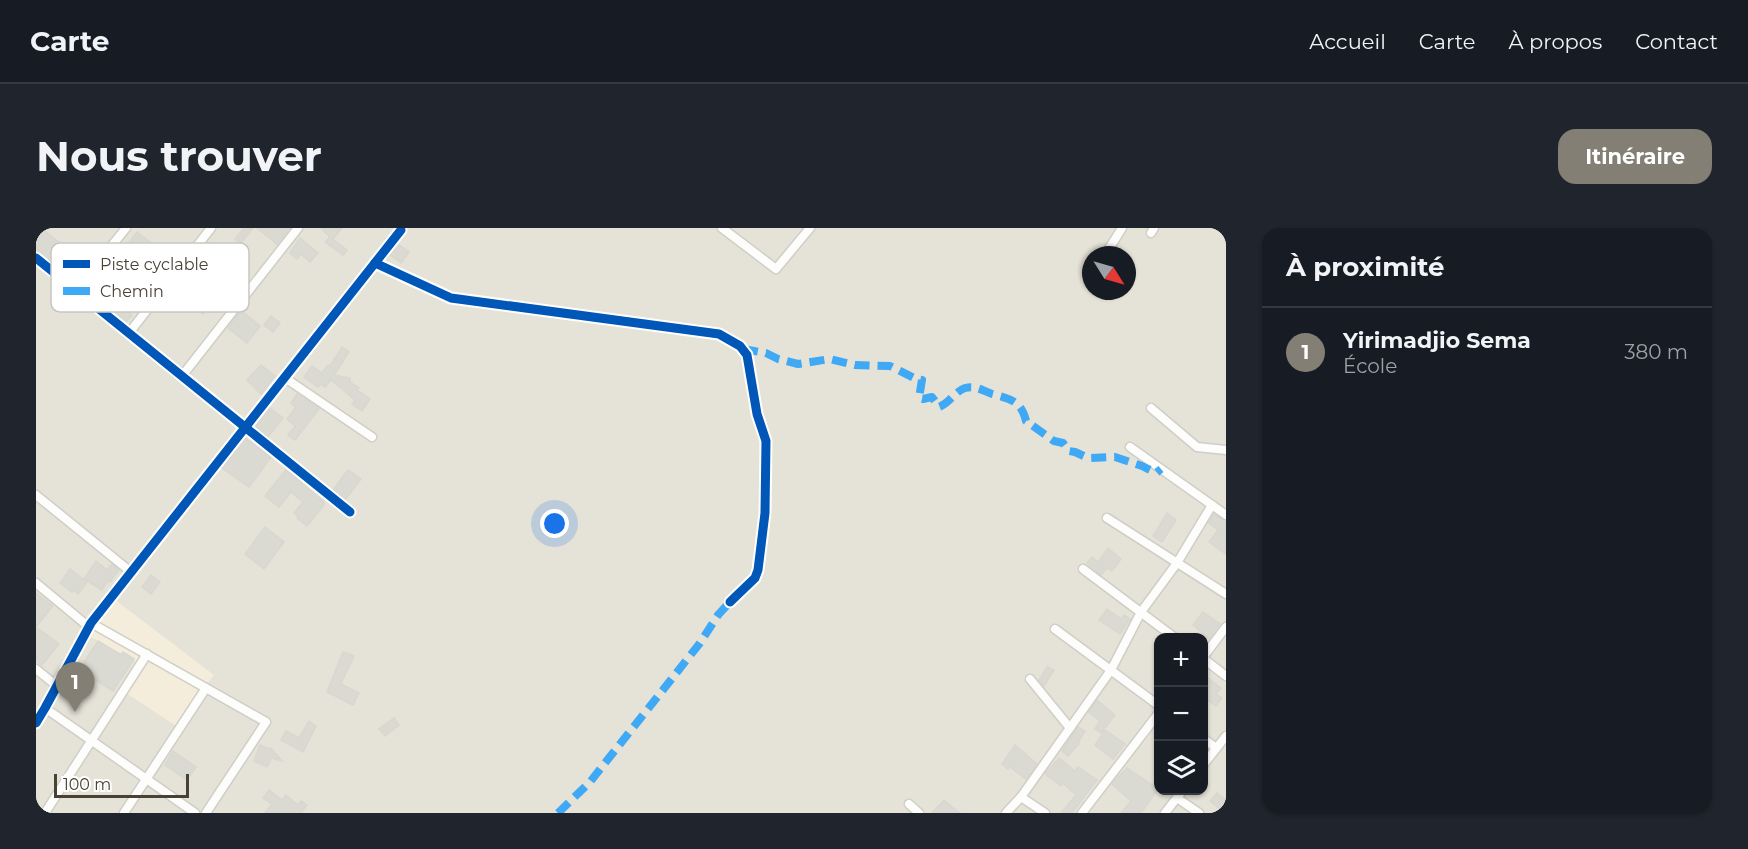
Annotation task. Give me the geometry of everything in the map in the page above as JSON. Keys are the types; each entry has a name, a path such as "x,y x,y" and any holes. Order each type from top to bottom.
{"street":[{"path":"114,243 126,228"},
{"path":"199,243 211,228"},
{"path":"250,289 298,228"},
{"path":"722,228 776,269 810,228"},
{"path":"1111,246 1122,228"},
{"path":"36,723 90,625 401,230"},
{"path":"36,258 51,270"},
{"path":"375,263 451,298 719,334 740,346 747,355 757,414 766,441 765,513 755,578 730,602"},
{"path":"103,312 350,512"},
{"path":"129,333 145,312"},
{"path":"182,376 232,312"},
{"path":"285,378 372,437"},
{"path":"1151,408 1197,447 1226,450"},
{"path":"1130,447 1226,515"},
{"path":"36,495 131,572"},
{"path":"1006,813 1021,796 1111,670 1141,612 1177,563 1212,505"},
{"path":"1107,518 1226,594"},
{"path":"1083,569 1168,633"},
{"path":"36,583 90,625 147,654 266,722 206,813"},
{"path":"1208,650 1226,627"},
{"path":"1055,629 1154,702"},
{"path":"45,813 147,654"},
{"path":"1208,661 1226,676"},
{"path":"36,669 57,686"},
{"path":"1030,679 1070,728"},
{"path":"124,813 206,688"},
{"path":"45,708 195,813"},
{"path":"1082,813 1154,719"},
{"path":"1208,758 1226,735"},
{"path":"1207,741 1216,748"},
{"path":"1165,813 1179,795"},
{"path":"1021,796 1045,813"},
{"path":"1177,798 1199,813"},
{"path":"909,804 919,813"}],"shaded area":[{"path":"36,228 1226,228 1226,813 36,813"},
{"path":"114,599 214,675 176,726 120,689 137,662 89,636"}],"building":[{"path":"244,228 253,228 241,243 235,239"},
{"path":"257,228 290,228 277,244"},
{"path":"321,228 342,228 333,239 347,250 343,255 325,242 330,237"},
{"path":"44,230 60,243 51,243 51,262 36,249 36,241"},
{"path":"137,232 151,243 129,243"},
{"path":"300,238 318,253 310,262 301,254 297,259 290,253"},
{"path":"398,244 409,252 401,263 390,255"},
{"path":"114,312 129,312 132,315 126,322"},
{"path":"240,312 260,326 247,343 228,328"},
{"path":"271,316 280,323 273,332 264,325"},
{"path":"342,347 349,352 334,375 350,378 350,382 359,388 357,390 370,399 362,411 352,404 355,400 331,380 325,387 321,384 318,387 304,377 312,366 322,373 328,365 330,366"},
{"path":"261,365 275,376 261,394 247,380"},
{"path":"297,394 319,409 295,440 288,435 295,426 287,419 296,407 291,403"},
{"path":"270,408 283,418 268,437 255,427"},
{"path":"245,438 271,457 249,487 222,468"},
{"path":"286,470 324,502 307,526 294,513 303,502 291,492 279,507 265,496"},
{"path":"348,470 361,479 345,500 333,490"},
{"path":"1167,513 1176,520 1162,542 1153,536"},
{"path":"1214,514 1226,521 1226,554 1209,542 1218,530 1209,523"},
{"path":"265,527 284,542 264,569 245,554"},
{"path":"1108,548 1121,559 1112,571 1107,568 1101,575 1087,563 1092,557 1098,562"},
{"path":"96,561 107,570 112,564 119,570 102,590 84,579"},
{"path":"70,569 87,582 78,594 60,583"},
{"path":"151,575 160,582 151,594 142,587"},
{"path":"36,593 53,606 36,627"},
{"path":"1107,609 1121,619 1124,615 1130,619 1120,634 1099,620"},
{"path":"1203,612 1220,624 1209,639 1208,633 1202,633 1193,625"},
{"path":"36,627 59,644 42,665 36,660"},
{"path":"98,641 121,655 123,652 134,659 113,691 91,677 89,680 77,673"},
{"path":"343,652 354,656 341,684 359,693 353,705 327,692"},
{"path":"1047,667 1054,670 1044,686 1039,680"},
{"path":"1208,678 1221,688 1216,694 1222,698 1216,706 1208,700"},
{"path":"1097,700 1115,715 1101,733 1095,729 1100,721 1089,712"},
{"path":"394,718 399,725 385,736 379,729"},
{"path":"309,721 316,726 303,752 281,740 286,731 299,738"},
{"path":"1078,727 1085,731 1079,744 1068,756 1062,751"},
{"path":"1105,730 1125,744 1113,759 1095,745"},
{"path":"260,745 271,748 282,761 272,758 267,767 254,761"},
{"path":"1015,745 1037,764 1026,779 1002,764"},
{"path":"173,751 196,767 187,780 165,765"},
{"path":"1059,758 1075,771 1078,767 1097,780 1072,813 1061,813 1076,795 1063,783 1061,786 1045,774"},
{"path":"1127,768 1154,786 1154,795 1141,813 1121,813 1131,801 1112,784"},
{"path":"269,790 282,800 286,795 298,805 301,801 307,805 301,813 265,813 272,804 263,798"},
{"path":"1217,793 1226,800 1226,806 1222,811 1210,801"},
{"path":"944,800 952,807 960,813 932,813"}],"marked path":[{"path":"743,349 766,353 798,364 830,359 855,365 890,366 922,380 919,398 932,397 939,407 961,390 969,387 976,388 1014,402 1021,409 1026,421 1054,441 1063,443 1069,451 1088,458 1115,457 1156,473 1161,469"},
{"path":"558,813 590,782 730,602"}],"cycle path":[{"path":"36,723 91,623 401,230"},
{"path":"36,258 51,270"},
{"path":"375,263 451,298 719,334 740,346 747,355 757,414 766,441 765,513 755,578 730,602"},
{"path":"103,312 350,512"}],"place":[{"name":"Yirimadjio Sema","path":"75,712"}]}
